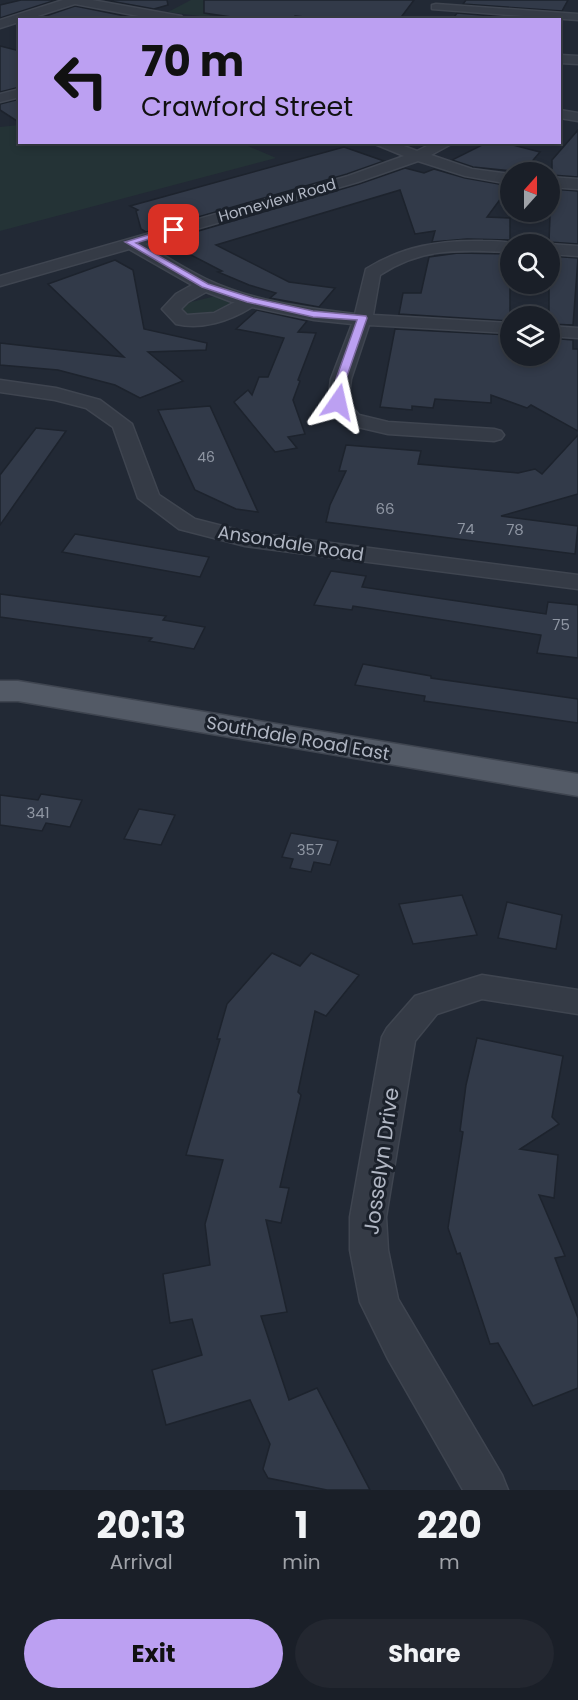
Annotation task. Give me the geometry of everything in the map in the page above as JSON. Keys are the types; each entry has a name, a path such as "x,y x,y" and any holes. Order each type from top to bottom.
{"main road":[{"name":"Southdale Road East","path":"6,688 578,785"}],"street":[{"path":"18,18 74,0 170,18"},
{"path":"436,8 578,17"},
{"path":"0,24 18,18"},
{"path":"561,59 578,60"},
{"path":"0,98 18,94"},
{"path":"561,114 578,117"},
{"path":"383,144 470,173 500,178"},
{"name":"Homeview Road","path":"0,281 353,178 417,156 444,144"},
{"path":"560,183 578,184"},
{"path":"129,242 205,285 250,300 313,314 500,327"},
{"path":"494,435 388,428 352,420 338,402 341,379 363,318 372,273 392,259 425,248 466,245 500,247"},
{"path":"560,250 578,251"},
{"path":"205,285 182,298 171,309 182,320 214,320 230,314 250,300"},
{"path":"560,332 578,333"},
{"name":"Ansondale Road","path":"0,386 56,394 93,404 122,424 149,498 187,524 245,539 578,582"},
{"name":"Josselyn Drive","path":"487,1490 402,1346 379,1302 371,1261 368,1217 399,1037 426,1005 482,987 578,1002"}],"shaded area":[{"path":"191,0 242,0 207,17 168,12"},
{"path":"18,125 18,144 243,144 276,158 0,231 0,127"},
{"path":"216,296 229,301 229,304 214,316 187,316 179,309 191,302"}],"building":[{"path":"21,0 56,0 0,18 0,5"},
{"path":"105,0 167,0 168,5 154,9"},
{"path":"204,0 414,0 400,18 295,16 293,18 238,18 204,13"},
{"path":"466,0 568,0 562,11 463,4"},
{"path":"75,6 130,17 127,18 40,18"},
{"path":"457,13 517,18 453,18"},
{"path":"0,46 18,50 18,88 0,92"},
{"path":"18,100 18,122 0,110 0,104"},
{"path":"578,130 578,177 560,176 560,162 552,162"},
{"path":"484,144 509,144 540,152 532,162 500,162 500,170 473,167 452,160"},
{"path":"344,147 384,161 347,174 146,232 141,229 136,211 138,210 130,206"},
{"path":"405,168 424,173 434,169 465,178 500,184 500,199 487,217 500,218 500,222 510,222 510,234 500,234 500,240 467,239 432,242 435,231 415,234 400,190 216,245 289,282 335,288 319,307 270,298 276,293 218,272 222,271 164,241 359,184"},
{"path":"560,190 578,191 578,244 560,243 560,234 549,234 550,222 560,222"},
{"path":"458,253 500,254 500,294 510,294 510,306 500,306 500,320 399,314 403,293 421,293 429,257"},
{"path":"560,257 578,258 573,325 560,324 560,306 549,306 549,294 560,294"},
{"path":"115,260 133,270 144,329 207,343 206,350 148,352 183,381 140,398 115,385 58,370 0,365 0,343 124,357 48,284"},
{"path":"257,310 307,321 298,332 316,333 293,400 305,434 288,437 297,448 275,452 234,402 248,390 252,395 259,377 268,377 284,338 236,329"},
{"path":"395,329 500,334 500,366 560,366 560,339 573,340 573,349 578,349 578,431 531,405 527,408 491,395 491,403 435,399 433,408 412,406 412,410 380,407"},
{"path":"210,406 258,512 236,509 195,490 158,410"},
{"path":"36,428 66,431 0,525 0,475"},
{"path":"578,435 578,494 501,516 578,526 575,554 326,522 330,505 346,471 339,471 346,445 421,451 418,464 518,473 535,469 542,474"},
{"path":"75,534 209,557 200,577 62,552"},
{"path":"331,571 366,576 362,587 546,614 548,602 578,605 578,658 537,653 541,635 353,606 352,610 314,605"},
{"path":"0,594 166,616 163,620 205,627 194,649 149,641 152,638 0,617"},
{"path":"363,664 431,676 431,678 578,699 578,723 424,701 425,696 355,685"},
{"path":"41,794 82,800 70,827 46,823 42,831 0,825 0,795 38,800"},
{"path":"139,809 175,815 161,845 124,839"},
{"path":"291,833 338,841 330,865 314,862 311,872 290,868 293,859 282,857"},
{"path":"462,895 477,935 413,944 399,904"},
{"path":"507,902 562,915 556,949 498,938"},
{"path":"272,953 300,966 311,953 359,975 326,1016 315,1011 298,1092 301,1095 280,1187 289,1188 281,1223 266,1220 287,1312 261,1316 289,1400 317,1388 370,1490 327,1490 268,1478 263,1469 270,1444 250,1400 166,1425 152,1370 202,1355 192,1319 170,1323 163,1274 210,1265 205,1224 223,1160 186,1155 220,1039 217,1039 227,1004"},
{"path":"477,1038 563,1056 552,1117 559,1124 520,1149 558,1155 554,1198 539,1195 565,1256 555,1258 578,1318 578,1388 533,1406 498,1343 490,1344 460,1253 457,1254 448,1228 463,1132 460,1131 466,1085"}],"route":[{"path":"174,230 129,242 205,285 250,300 313,314 363,318 341,379 338,402"}]}
